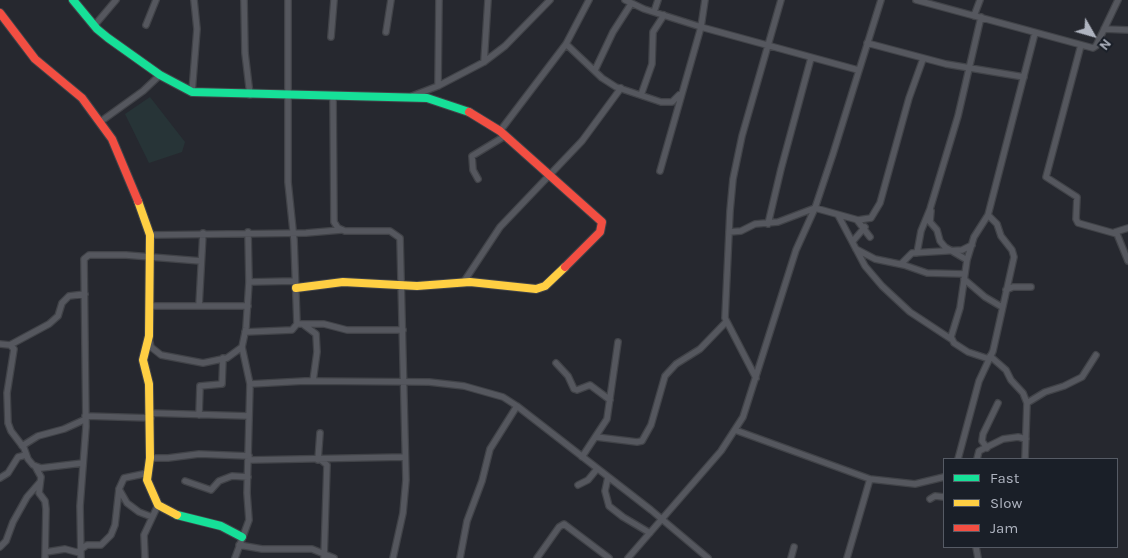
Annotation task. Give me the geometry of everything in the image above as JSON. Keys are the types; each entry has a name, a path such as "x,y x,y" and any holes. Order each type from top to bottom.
{"street":[{"path":"73,0 94,26 160,75 192,92 250,95 411,97 427,98 452,105 502,134 601,219 600,232 543,287 534,289 497,284 463,283 402,285 343,282 295,285 250,282"},
{"path":"94,26 116,0"},
{"path":"146,25 156,0"},
{"path":"192,92 197,29 194,0"},
{"path":"244,0 245,53 250,95"},
{"path":"245,332 292,330 297,324 293,232 288,182 288,0"},
{"path":"331,37 334,0"},
{"path":"386,32 391,0"},
{"path":"438,86 439,0"},
{"path":"484,62 488,0"},
{"path":"411,97 438,86 484,62 505,46 550,0"},
{"path":"478,179 473,170 472,156 502,134 566,44 589,0"},
{"path":"625,0 631,4 701,27 858,70"},
{"path":"654,12 658,0"},
{"path":"660,170 680,94 701,27 705,0"},
{"path":"756,378 726,322 729,232 733,179 766,44 780,0"},
{"path":"628,558 721,451 735,430 750,401 796,250 815,208 881,0"},
{"path":"916,0 1081,46 1094,47 1116,0"},
{"path":"917,253 921,231 930,209 940,171 952,137 969,68 980,0"},
{"path":"595,70 613,32 631,4"},
{"path":"0,13 35,59 76,92 112,139 131,180 150,235 148,257 148,336 143,360 149,384 151,415 150,458 147,480 158,505 180,516 221,526 240,541 262,549 312,549 334,558"},
{"path":"641,95 652,64 653,32 664,15"},
{"path":"1104,29 1128,30"},
{"path":"951,339 960,308 967,260 976,233 988,215 1035,33"},
{"path":"867,43 923,59 1024,77"},
{"path":"566,44 595,70 603,80 621,88 668,102 680,94"},
{"path":"1081,46 1046,176 1077,197 1076,219 1078,223 1115,232 1128,228"},
{"path":"768,224 781,169 812,58"},
{"path":"729,232 741,230 755,224 768,224 815,208 858,220 871,218 880,203 909,98 923,59"},
{"path":"100,122 143,91 160,75"},
{"path":"463,283 500,227 588,134 621,88"},
{"path":"333,95 333,214 334,222 341,230"},
{"path":"930,209 931,224 937,230 940,241 950,250 967,260"},
{"path":"797,213 810,219"},
{"path":"838,214 845,226 846,234 853,241 865,266 882,286 910,312 951,339 954,344 968,352 990,357 1006,370 1011,380 1023,393 1027,403 1025,458"},
{"path":"958,458 979,381 990,357 1014,254 1001,236 997,224 988,215"},
{"path":"858,220 870,236"},
{"path":"853,241 865,227"},
{"path":"150,235 341,230 390,231 396,233 400,238 402,248 405,495 393,558"},
{"path":"235,558 249,520 250,384 242,347 250,282 248,232"},
{"path":"1115,232 1120,237 1128,261"},
{"path":"199,306 203,233"},
{"path":"901,264 912,253 964,249 972,245"},
{"path":"856,249 875,259 901,264 927,273 965,276 1002,307"},
{"path":"80,554 86,418 84,260 86,256 126,255 201,261"},
{"path":"1006,290 1013,287 1031,288"},
{"path":"0,344 10,345 49,324 58,316 62,303 69,296 85,294"},
{"path":"149,306 248,306"},
{"path":"596,437 642,441 651,425 665,376 676,364 700,349 726,322"},
{"path":"297,324 322,324 347,330 403,330"},
{"path":"304,325 316,334 317,353 313,381"},
{"path":"148,336 151,347 156,352 167,357 190,359 203,363 232,356 242,347"},
{"path":"582,456 606,422 618,342"},
{"path":"10,345 14,352 7,393 8,422 12,434 22,446 40,476 39,493 45,501 46,508 45,555 65,549 80,554"},
{"path":"1027,403 1045,392 1072,383 1082,377 1096,355"},
{"path":"199,415 200,386 222,384 222,358"},
{"path":"556,363 568,376 576,390 590,385 610,400"},
{"path":"250,384 313,381 429,382 464,386 502,397 517,406 582,456 708,558"},
{"path":"987,448 982,441 983,434 998,403"},
{"path":"460,558 467,521 482,481 490,449 517,406"},
{"path":"22,446 38,436 64,429 86,418 151,415 249,416"},
{"path":"735,430 870,479 915,484 943,476"},
{"path":"319,460 320,433"},
{"path":"977,458 978,452 1010,437 1026,439"},
{"path":"150,458 199,454 319,460 405,457"},
{"path":"0,478 8,473 18,457 26,455"},
{"path":"324,555 327,465 332,459"},
{"path":"319,460 327,465"},
{"path":"35,466 43,468 83,463"},
{"path":"578,485 588,480 597,469"},
{"path":"80,554 87,545 101,545 111,535 115,525 119,489 125,477 148,473"},
{"path":"185,482 211,490 219,481 232,476 248,477"},
{"path":"608,478 605,491 607,503 622,517 650,533"},
{"path":"848,558 870,479"},
{"path":"0,547 6,541 13,522 27,496 40,481"},
{"path":"119,489 127,503 139,512 152,518"},
{"path":"930,499 933,496 943,497"},
{"path":"145,558 144,538 158,505"},
{"path":"537,558 559,527 564,524 609,558"},
{"path":"791,558 794,547"}],"shaded area":[{"path":"150,97 185,142 182,152 149,163 125,114"}],"traffic: fast":[{"path":"73,0 97,29 108,38 160,75 192,92 427,98 469,112"},
{"path":"177,515 221,526 242,537"}],"traffic: slow":[{"path":"138,201 150,235 149,336 143,360 149,384 150,458 147,480 158,505 177,515"},
{"path":"296,288 343,282 417,286 470,282 536,289 545,286 565,267"}],"traffic: jam":[{"path":"0,13 35,59 82,98 112,139 138,201"},
{"path":"469,112 500,131 602,222 600,232 565,267"}]}
